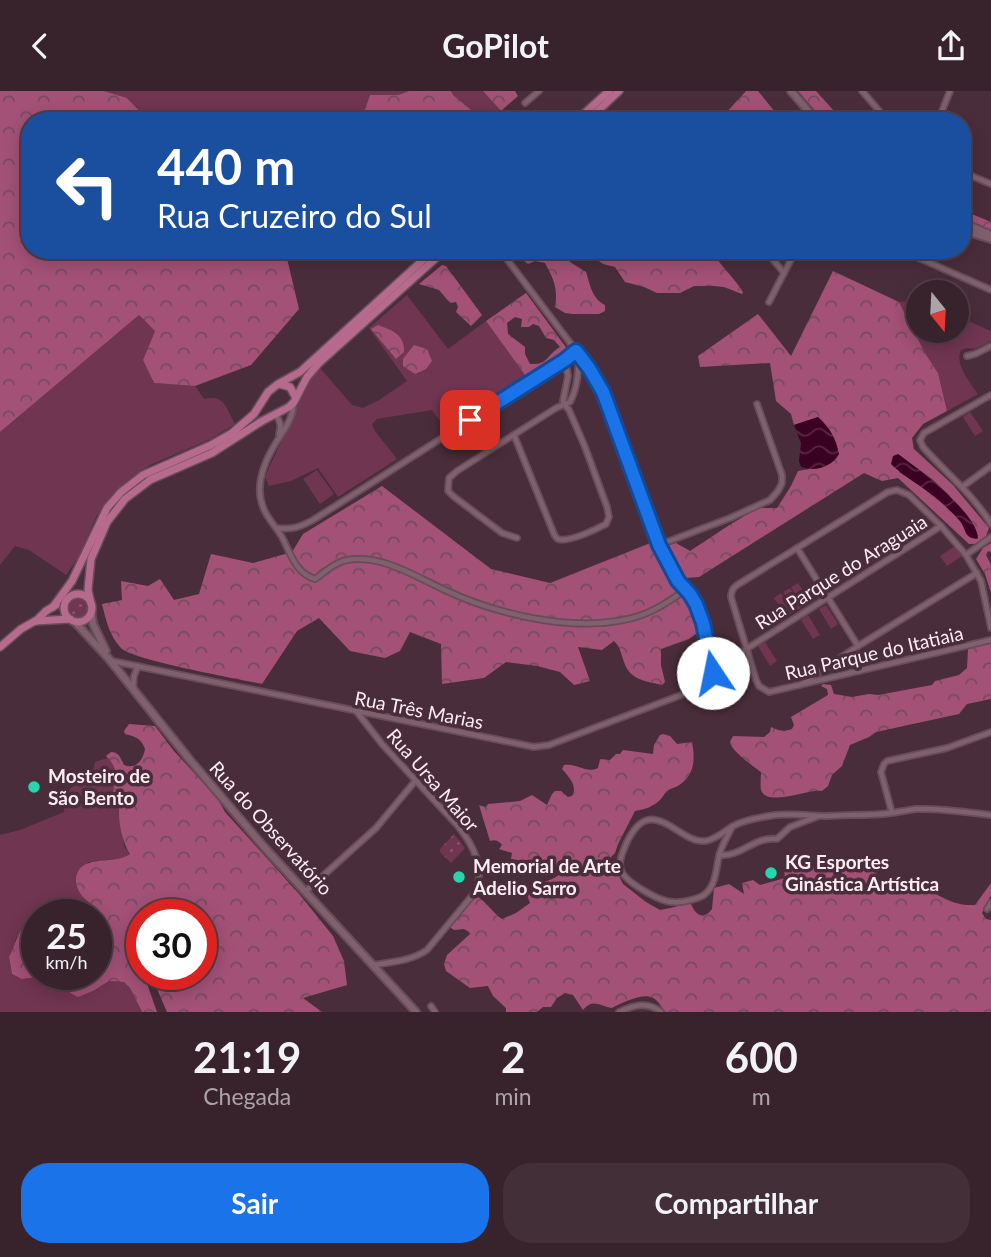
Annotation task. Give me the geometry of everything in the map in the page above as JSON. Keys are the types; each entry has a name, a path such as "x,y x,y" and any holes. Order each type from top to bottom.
{"main road":[{"path":"586,112 609,91"},
{"path":"597,112 619,91"},
{"path":"72,620 65,613 65,598 107,508 121,492 144,475 232,433 254,414 266,395 278,384 300,372 424,259"},
{"path":"35,621 85,619 91,607 88,590 91,559 107,522 125,499 150,480 212,453 289,407 307,377 320,362 435,259"},
{"path":"278,384 290,387 295,400"},
{"path":"266,395 275,414"},
{"path":"79,565 90,567"},
{"path":"0,647 65,598 76,594 83,595 91,607"}],"street":[{"path":"525,103 539,91"},
{"path":"791,91 809,112"},
{"path":"862,91 880,112"},
{"path":"942,112 950,91"},
{"path":"971,176 990,184 991,176"},
{"path":"971,227 991,237"},
{"path":"971,232 991,237"},
{"path":"295,400 291,419 268,456 259,485 260,498 268,519 277,528 293,562 307,576 315,579 338,562 349,559 377,561 392,565 488,608 543,620 586,623 622,621 664,605 685,590 671,570 659,545 603,392 589,368 507,259"},
{"path":"772,259 784,273"},
{"path":"769,302 791,259"},
{"path":"921,259 991,290"},
{"path":"967,356 991,346"},
{"path":"277,528 299,528 577,353"},
{"path":"517,538 502,533 453,496 449,491 449,478 556,408 570,402 578,377 577,353"},
{"path":"514,435 557,538 571,539 606,524 609,517 607,506 581,438 563,401 568,376 565,360"},
{"path":"991,395 924,433 920,440 926,451 962,487 991,524"},
{"path":"659,545 730,518 770,499 778,491 782,475 757,404"},
{"path":"275,414 281,424 278,439"},
{"path":"962,487 991,466"},
{"path":"746,648 731,593 733,589 888,492 897,490 909,495 942,526 966,555 984,591 991,628"},
{"name":"Rua Parque do Araguaia","path":"721,665 942,526"},
{"path":"966,555 991,537"},
{"path":"797,548 858,646"},
{"path":"803,684 858,646 977,573"},
{"name":"Rua Três Marias","path":"109,660 540,747 705,686 712,678 713,667 703,623 696,604 685,590"},
{"name":"Rua do Observatório","path":"91,607 93,624 109,660"},
{"name":"Rua do Observatório","path":"72,620 109,660 265,848 416,1012"},
{"name":"Rua Parque do Itatiaia","path":"746,648 759,686 769,692 991,641"},
{"path":"849,652 859,671"},
{"path":"133,690 138,666"},
{"name":"Rua Ursa Maior","path":"357,712 469,839 475,853 480,882 469,901 427,950 405,960 372,965"},
{"name":"Rua Ursa Maior","path":"364,713 364,722"},
{"path":"892,813 881,772 887,761 947,748 991,731"},
{"path":"306,892 376,828 416,780"},
{"path":"732,827 719,855 717,872 711,886 706,893 695,898 675,903 661,899 634,885 621,872 621,858 632,833 647,821 653,820 664,822 694,839 703,841 714,838 732,827 743,821 796,813 820,816 868,815 915,809 991,815"},
{"path":"719,855 732,855 763,839 777,839 790,828 820,816"},
{"path":"987,909 991,903"},
{"path":"619,1012 638,1005 648,1005 661,1012"},
{"path":"430,1006 435,1012"}],"shaded area":[{"path":"104,91 409,91 398,95 370,95 364,112 140,112 127,98"},
{"path":"451,91 483,91 502,112 472,112"},
{"path":"407,295 448,349 486,321 527,378 447,431 432,410 377,419 372,424 375,431 397,459 338,497 318,468 291,481 269,486 265,477 268,470 306,386 321,369 352,405 363,408 407,381 369,328"},
{"path":"906,301 906,316 899,302"},
{"path":"139,315 155,331 143,360 154,383 195,386 204,399 221,400 235,424 211,439 150,465 129,479 97,515 80,555 66,575 29,550 15,546 0,565 0,432"},
{"path":"970,322 991,331 991,341 975,349 961,350 959,355 964,373 978,394 947,411 938,373 920,343 970,343"},
{"path":"970,412 983,431 975,436 963,417"},
{"path":"317,470 334,494 320,504 303,479"},
{"path":"955,546 962,556 947,566 940,556"},
{"path":"798,583 810,602 803,607 791,587"},
{"path":"790,588 802,607 795,612 783,592"},
{"path":"781,593 793,612 786,617 774,598"},
{"path":"78,596 86,599 89,607 86,615 78,618 70,615 67,607 70,599"},
{"path":"826,605 838,624 831,629 819,609"},
{"path":"808,615 820,635 813,639 801,620"},
{"path":"765,642 777,661 770,666 758,646"},
{"path":"107,758 113,762 119,819 124,846 130,854 124,858 88,862 77,888 87,899 21,899 21,932 9,957 12,974 21,978 21,990 112,990 112,981 124,982 126,990 131,990 142,1012 0,1012 0,835 64,812 71,788 92,775 95,762"},
{"path":"454,834 465,848 451,863 440,849"}],"green space":[{"path":"0,91 104,91 127,98 140,112 21,112 21,259 287,259 299,309 251,365 195,386 154,383 143,360 155,331 139,315 0,432"},
{"path":"409,91 451,91 472,112 364,112 370,95 398,95"},
{"path":"483,91 515,91 518,96 501,111"},
{"path":"746,91 758,91 775,112 727,112"},
{"path":"798,91 816,91 835,112 816,112"},
{"path":"971,214 991,222 991,232 971,223"},
{"path":"570,259 570,262 586,272 592,291 605,305 605,311 599,314 573,314 555,307 554,284 545,263 535,261 528,264 523,260"},
{"path":"596,259 717,259 743,292 742,294 724,287 694,286 680,293 657,293 625,282 615,267"},
{"path":"442,265 446,266 482,315 471,326 456,312 456,302 450,303 439,290 419,284"},
{"path":"833,271 899,302 906,316 906,343 920,343 938,373 947,411 923,424 912,438 914,449 953,485 989,528 986,536 975,544 969,544 898,478 882,481 864,473 699,577 686,578 674,564 666,546 676,543 690,551 758,508 777,508 798,471 826,466 818,417 794,425 791,414 776,401 770,363 700,367 698,356 758,314 791,356","holes":["898,454 949,495 972,538 946,507 899,472"]},
{"path":"526,293 568,350 565,357 527,378 486,321","holes":["515,317 522,319 521,327 533,324 539,326 546,338 554,340 560,347 541,363 530,364 525,347 508,334 507,323"]},
{"path":"378,325 400,337 404,352 396,359 371,329"},
{"path":"414,345 427,349 432,361 426,369 415,374 403,366 403,359"},
{"path":"382,486 491,569 550,583 653,542 691,606 701,630 689,639 661,649 665,682 662,685 639,679 630,673 614,641 602,650 578,647 590,681 574,685 560,672 506,662 484,678 442,684 441,644 410,632 400,651 385,658 350,651 319,618 297,631 262,684 187,669 129,653 121,648 108,627 102,604 122,600 121,581 148,586 160,579 174,600 199,594 211,554 253,563 292,552 303,534"},
{"path":"991,543 991,552 988,551 986,555 991,565 991,593 985,574 976,559 983,548"},
{"path":"991,643 991,699 967,704 959,714 876,732 850,745 842,766 832,775 828,786 822,791 780,797 765,795 761,790 761,772 731,745 733,736 764,737 771,727 782,731 792,729 794,725 791,717 828,695 827,689 821,686 823,684 831,685 834,694 852,697 932,685 935,681 959,675 967,668 968,649"},
{"path":"129,724 155,726 218,799 225,812 333,936 344,961 347,985 303,998 322,1012 167,1012 157,990 217,990 217,899 126,899 126,984 112,981 112,899 85,899 77,888 76,881 78,872 89,863 130,854 122,833 119,809 111,801 115,772 106,756 111,752 116,753 124,765 132,766 141,760 145,749 142,742 124,731"},
{"path":"663,734 670,736 677,744 692,742 692,770 686,779 667,791 657,802 635,811 610,858 623,884 660,910 690,901 695,911 702,916 712,909 714,888 729,884 744,894 742,883 753,880 760,885 785,878 783,858 802,856 815,867 862,864 876,873 884,887 907,888 916,894 923,888 953,902 967,905 975,905 991,883 991,895 982,913 986,919 991,920 991,1012 665,1012 655,999 644,996 612,1008 590,1004 583,1010 573,995 565,993 557,998 551,1007 543,1007 537,1012 506,1012 506,1008 493,996 488,986 470,988 446,971 444,964 447,955 470,934 464,929 454,930 450,925 475,895 502,919 530,903 527,895 533,887 560,874 544,863 511,859 512,853 499,849 502,845 500,842 490,841 479,805 486,807 488,804 520,801 532,795 547,805 555,791 572,796 573,785 562,769 564,765 594,770 598,768 600,759 610,760 623,750 653,754 654,745"},
{"path":"21,931 21,978 12,974 9,957"},
{"path":"69,990 95,990 78,997"},
{"path":"131,990 149,990 157,1012 142,1012"}],"water":[{"path":"818,417 832,434 839,454 823,467 801,467 801,443 794,425"},
{"path":"898,454 958,505 975,528 978,539 968,535 960,521 944,505 891,464 893,456"}],"place":[{"name":"Mosteiro de São Bento","path":"34,787"},
{"name":"KG Esportes Ginástica Artística","path":"771,873"},
{"name":"Memorial de Arte Adelio Sarro","path":"459,877"}],"route":[{"path":"470,420 576,351 603,392 659,545 678,581 696,604 703,623 713,673"}]}
